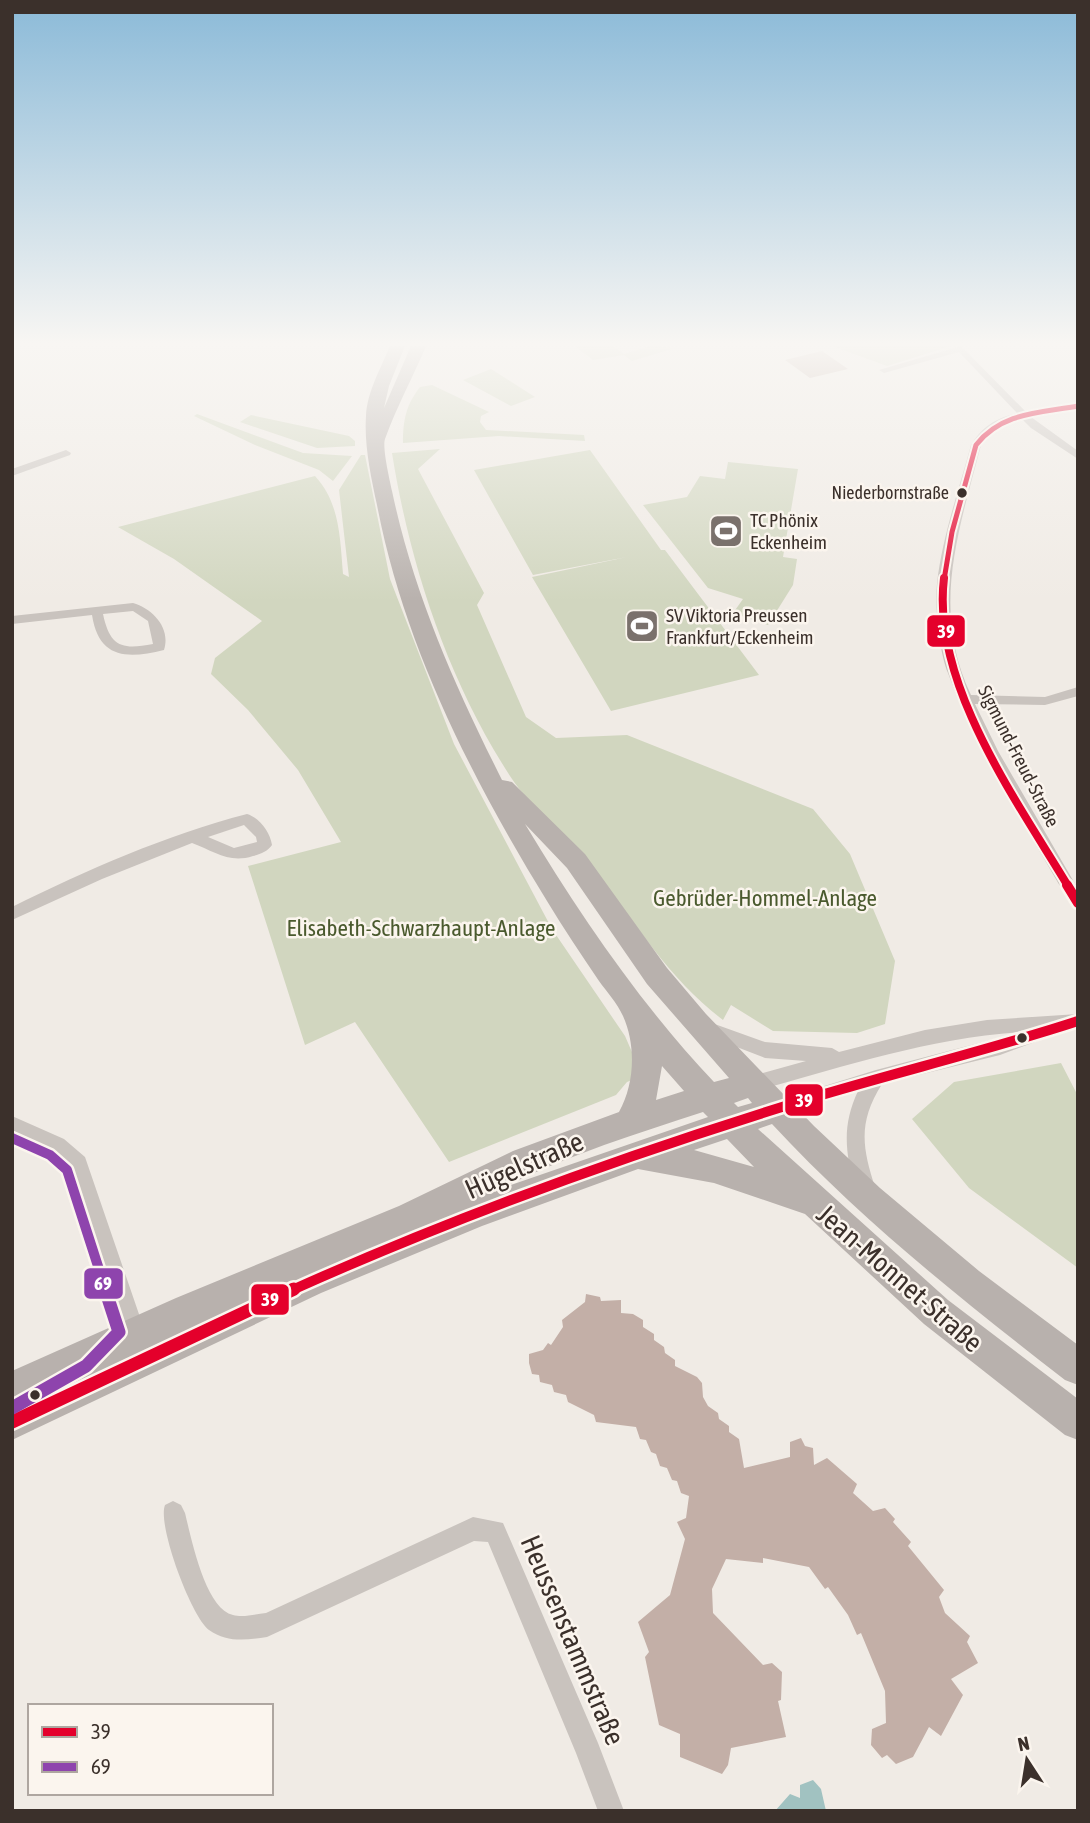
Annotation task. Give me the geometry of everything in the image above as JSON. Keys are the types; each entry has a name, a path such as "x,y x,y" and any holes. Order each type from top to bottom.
{"main road":[{"path":"376,431 388,523 412,606 452,702 515,829 636,1012 732,1123"},
{"path":"377,439 381,431"},
{"path":"490,774 576,861 657,976 751,1083"},
{"path":"630,1122 642,1101 649,1075 636,1012"},
{"name":"Hügelstraße","path":"12,1390 410,1217 524,1161 630,1122 751,1083"},
{"name":"Jean-Monnet-Straße","path":"751,1083 869,1199 967,1283 1078,1367"},
{"name":"Hügelstraße","path":"12,1422 217,1322 333,1271 505,1202 776,1109"},
{"name":"Jean-Monnet-Straße","path":"732,1123 817,1205 936,1312 1078,1422"},
{"path":"636,1156 714,1168 817,1205"},
{"path":"60,1400 115,1358 132,1336"}],"street":[{"name":"Sigmund-Freud-Straße","path":"985,431 979,438 949,549 942,602 947,647 954,673 992,751 1070,879 1078,903"},
{"path":"1045,431 1078,456"},
{"path":"12,473 66,453"},
{"path":"12,620 97,612 142,609 156,621 160,647 132,653 114,649 100,631 97,612"},
{"path":"968,699 1045,701 1078,691"},
{"path":"12,914 100,871 191,837"},
{"name":"Hügelstraße","path":"751,1083 925,1037 988,1027 1070,1022"},
{"name":"Hügelstraße","path":"776,1109 876,1079 1000,1047 1070,1022"},
{"path":"696,1023 765,1050 849,1056"},
{"path":"869,1199 853,1136 859,1106 876,1079"},
{"path":"12,1124 57,1145 78,1163 131,1320 132,1336"},
{"name":"Heussenstammstraße","path":"173,1513 197,1592 214,1620 230,1628 267,1625 439,1548 473,1529 495,1531 568,1701 611,1811"}],"green space":[{"path":"226,431 243,431 303,453 352,456 333,481 319,470"},
{"path":"267,431 326,431 349,436 355,441 355,446 317,448"},
{"path":"404,431 507,431 584,435 585,441 499,436 403,443"},
{"name":"Gebrüder-Hommel-Anlage","path":"440,449 418,469 484,593 477,605 526,717 556,738 627,735 813,809 850,854 895,961 885,1024 857,1033 773,1031 731,1005 723,1020 670,969 586,859 520,789 488,739 450,661 409,538 392,453"},
{"path":"590,450 661,550 665,550 759,675 611,711 532,577 627,557 533,575 474,470"},
{"name":"Elisabeth-Schwarzhaupt-Anlage","path":"361,455 365,455 390,579 454,744 552,929 625,1036 635,1059 637,1078 627,1082 616,1095 449,1162 355,1022 305,1045 248,866 341,842 298,770 248,710 211,674 215,658 262,621 174,559 118,527 315,476 334,509 343,574 349,577 339,490"},
{"name":"TC Phönix Eckenheim","path":"728,462 798,469 783,557 797,559 793,585 768,625 733,613 743,599 708,588 643,505 687,497 700,476 725,479"},
{"path":"1061,1063 1078,1096 1078,1268 969,1188 912,1119 954,1082"}],"water":[{"path":"813,1780 821,1789 826,1811 775,1811 790,1794 800,1798 800,1785"}],"building":[{"path":"586,1294 600,1297 601,1301 621,1300 621,1313 633,1314 643,1320 643,1327 654,1334 654,1340 675,1360 675,1366 697,1377 702,1383 703,1397 708,1406 729,1426 729,1432 739,1439 744,1468 790,1457 790,1442 801,1438 805,1446 813,1448 814,1465 827,1458 857,1484 853,1493 873,1511 885,1508 895,1519 893,1522 911,1542 908,1546 944,1590 939,1597 945,1613 970,1636 967,1642 978,1663 951,1679 963,1695 941,1736 929,1727 913,1757 896,1764 887,1755 882,1758 871,1745 872,1729 886,1723 885,1691 861,1633 857,1635 848,1615 828,1587 825,1589 809,1567 763,1558 763,1563 726,1559 712,1589 713,1613 763,1665 772,1663 782,1672 781,1700 778,1701 786,1737 731,1748 728,1765 722,1774 680,1757 680,1734 659,1725 645,1657 649,1652 638,1622 670,1595 685,1539 677,1522 686,1518 689,1496 681,1493 677,1481 672,1480 667,1468 660,1466 656,1454 651,1452 646,1440 640,1439 636,1427 596,1422 594,1415 568,1402 566,1395 554,1392 552,1385 540,1382 539,1375 532,1374 529,1363 529,1354 543,1350 548,1343 551,1345 563,1327 562,1320 585,1302"}],"transit line":[{"name":"39","path":"988,431 976,445 952,532 943,584 944,624 954,665 988,750 1078,903"},
{"name":"39","path":"12,1422 317,1278 504,1202 781,1107 1078,1021"},
{"name":"69","path":"12,1138 50,1155 67,1170 119,1332 86,1366 12,1408"}],"place":[{"name":"Niederbornstraße","path":"962,493"},
{"name":"TC Phönix Eckenheim","path":"726,531"},
{"name":"SV Viktoria Preussen Frankfurt/Eckenheim","path":"642,626"}]}
